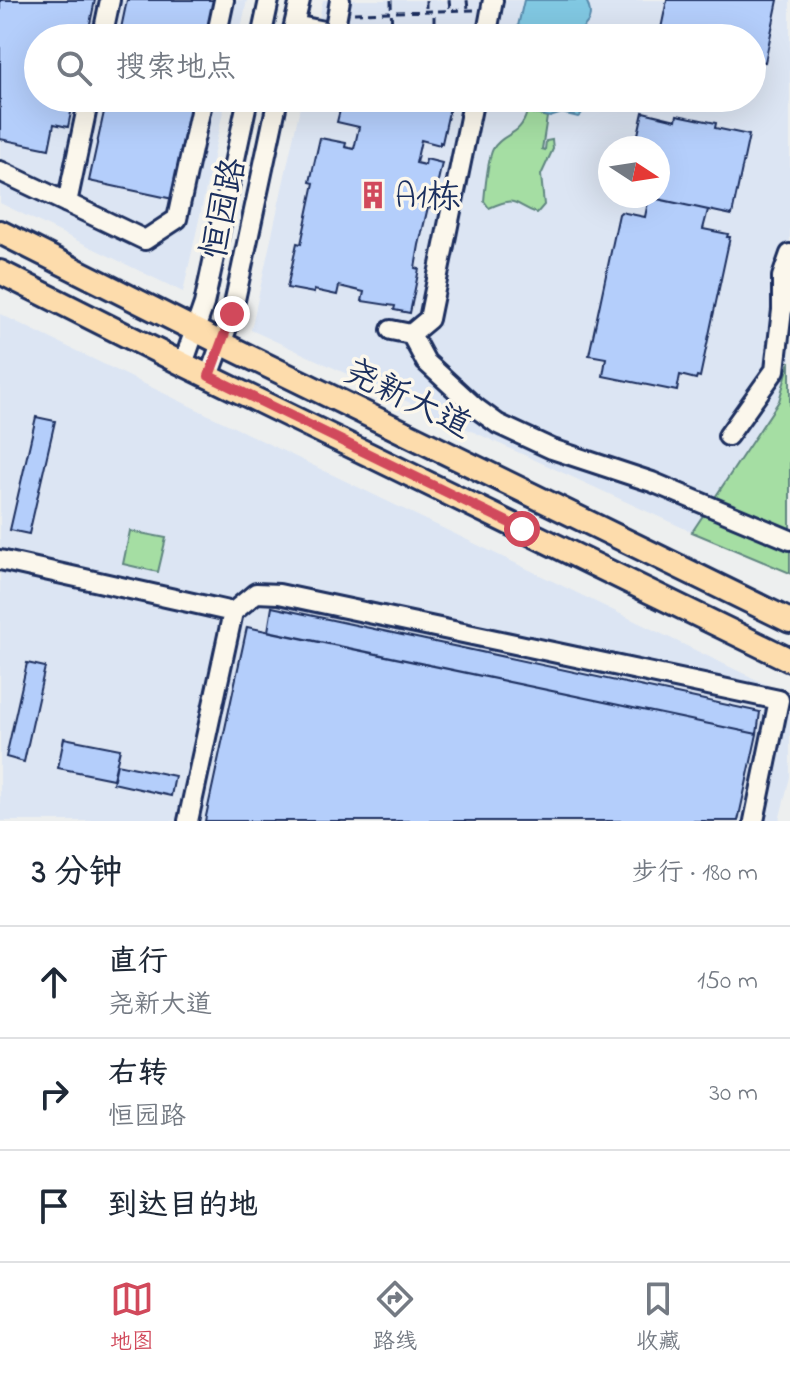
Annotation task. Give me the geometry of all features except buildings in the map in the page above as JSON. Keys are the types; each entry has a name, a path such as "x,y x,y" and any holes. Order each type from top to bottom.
{"main road":[{"name":"尧新大道","path":"0,232 790,621"},
{"name":"尧新大道","path":"0,272 790,660"}],"street":[{"path":"105,24 110,0"},
{"path":"219,24 224,0"},
{"path":"264,24 269,0"},
{"path":"295,24 300,0"},
{"path":"67,203 86,112"},
{"path":"0,171 145,240 177,219 200,112"},
{"name":"恒园路","path":"183,364 204,304 245,112"},
{"name":"恒园路","path":"209,376 232,314 275,112"},
{"path":"411,334 429,319 471,112"},
{"path":"728,436 775,370 782,310 782,277 790,254"},
{"path":"391,330 411,334"},
{"path":"411,334 426,362 498,424 552,449 652,482 790,540"},
{"path":"0,560 233,612"},
{"path":"188,821 233,612 256,593 279,594 779,700 754,821"}],"path":[{"path":"391,0 392,24"},
{"path":"426,0 426,11"},
{"path":"449,0 450,10"},
{"path":"467,0 468,10"},
{"path":"339,6 392,12 468,10 492,5"},
{"path":"434,11 434,24"}],"shaded area":[{"path":"0,0 247,0 242,24 24,24 24,112 223,112 183,292 0,203"},
{"path":"323,0 790,0 790,361 779,401 692,532 251,330 299,112 766,112 766,24 318,24"},
{"path":"0,314 790,696 790,777 779,821 0,821"}],"green space":[{"path":"527,112 547,117 542,149 545,150 546,141 552,140 553,149 541,175 544,205 537,213 510,201 489,208 484,201 491,153 497,143 520,126"},
{"path":"790,361 790,573 692,532 779,401"},
{"path":"130,531 166,538 158,572 123,564"}],"water":[{"path":"524,0 586,0 589,7 590,17 586,24 518,24"},
{"path":"527,112 582,112 578,117 562,113 550,117"}],"place":[{"name":"A1栋","path":"373,195"}],"route":[{"path":"232,314 209,376 522,529"}]}
